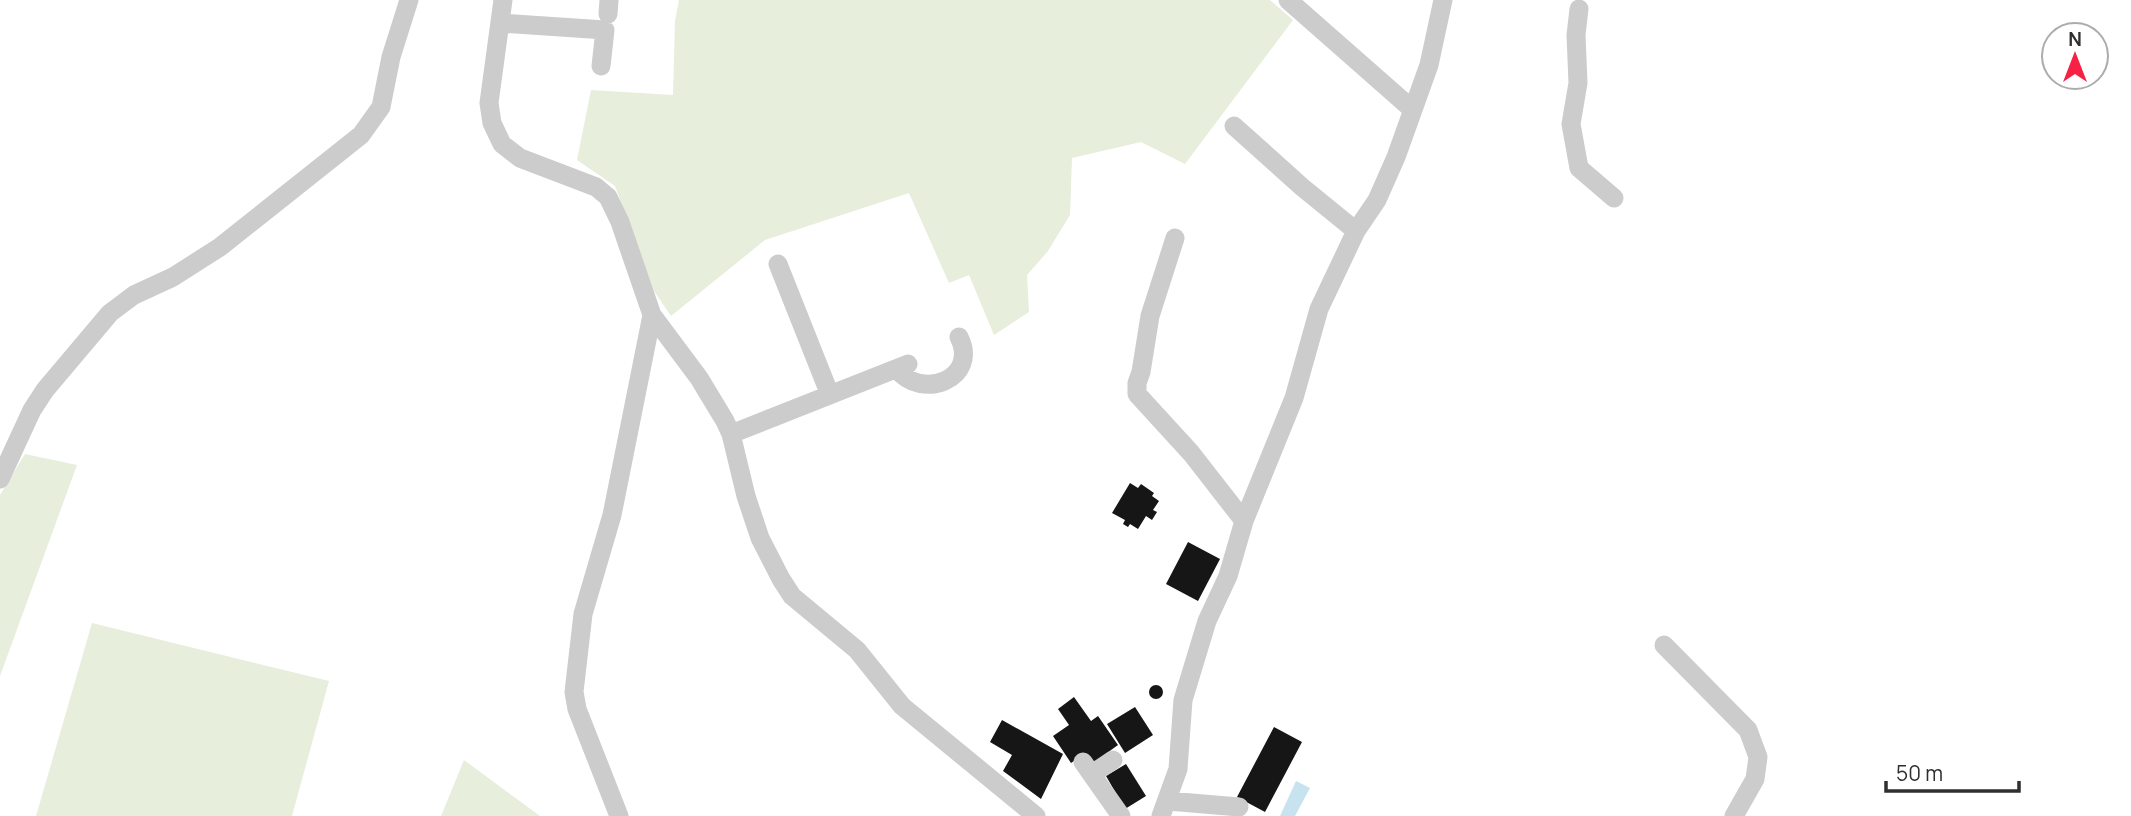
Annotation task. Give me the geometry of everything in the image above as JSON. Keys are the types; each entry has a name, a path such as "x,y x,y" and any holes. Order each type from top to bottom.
{"street":[{"path":"0,479 6,449 45,390 110,313 134,295 173,277 220,247 361,135 381,107 391,57 409,0"},
{"path":"503,0 489,103 492,123 502,144 520,158 596,187 608,197 620,222 652,315 699,378 731,435 760,538 792,596 857,650 902,706 1036,816"},
{"path":"1288,0 1413,110"},
{"path":"1239,807 1165,808 1178,769 1183,700 1190,671 1207,621 1228,576 1244,521 1294,398 1319,309 1356,231 1377,200 1396,157 1429,65 1443,0"},
{"path":"1574,3 1578,83 1571,124 1579,168 1614,198"},
{"path":"500,23 605,30 601,66"},
{"path":"1234,126 1356,231"},
{"path":"1175,238 1150,316 1136,394 1191,453 1244,521"},
{"path":"778,264 830,395"},
{"path":"619,816 577,709 574,692 583,614 612,515 652,315"},
{"path":"731,435 902,366 908,380 923,385 953,376 964,361 964,347 959,337"},
{"path":"1664,645 1748,730 1758,757 1755,779 1734,816"},
{"path":"1113,760 1088,768 1121,816"}],"green space":[{"path":"679,0 1270,0 1293,20 1185,164 1141,142 1072,158 1070,215 1048,251 1027,275 1029,312 994,335 969,275 949,283 909,193 765,240 671,316 654,291 615,186 577,160 591,90 673,95 675,21"},
{"path":"25,454 77,465 0,676 0,495"},
{"path":"92,623 329,681 292,816 36,816"},
{"path":"464,760 540,816 441,816"}],"water":[{"path":"1296,781 1310,788 1295,816 1280,816"}],"building":[{"path":"1130,483 1138,488 1141,484 1154,493 1152,496 1159,501 1153,510 1157,512 1152,520 1146,516 1138,529 1130,524 1128,527 1123,524 1125,520 1112,513"},
{"path":"1188,542 1220,559 1198,601 1166,584"},
{"path":"1153,685 1159,685 1163,692 1159,699 1153,699 1149,695 1149,689"},
{"path":"1074,697 1091,721 1098,716 1118,745 1093,763 1086,753 1071,763 1053,736 1069,725 1058,709"},
{"path":"1135,707 1153,735 1125,753 1107,724"},
{"path":"1002,720 1063,754 1041,799 1003,771 1012,755 990,742"},
{"path":"1274,727 1302,742 1265,812 1237,797"},
{"path":"1126,764 1146,796 1125,809 1106,776"}]}
